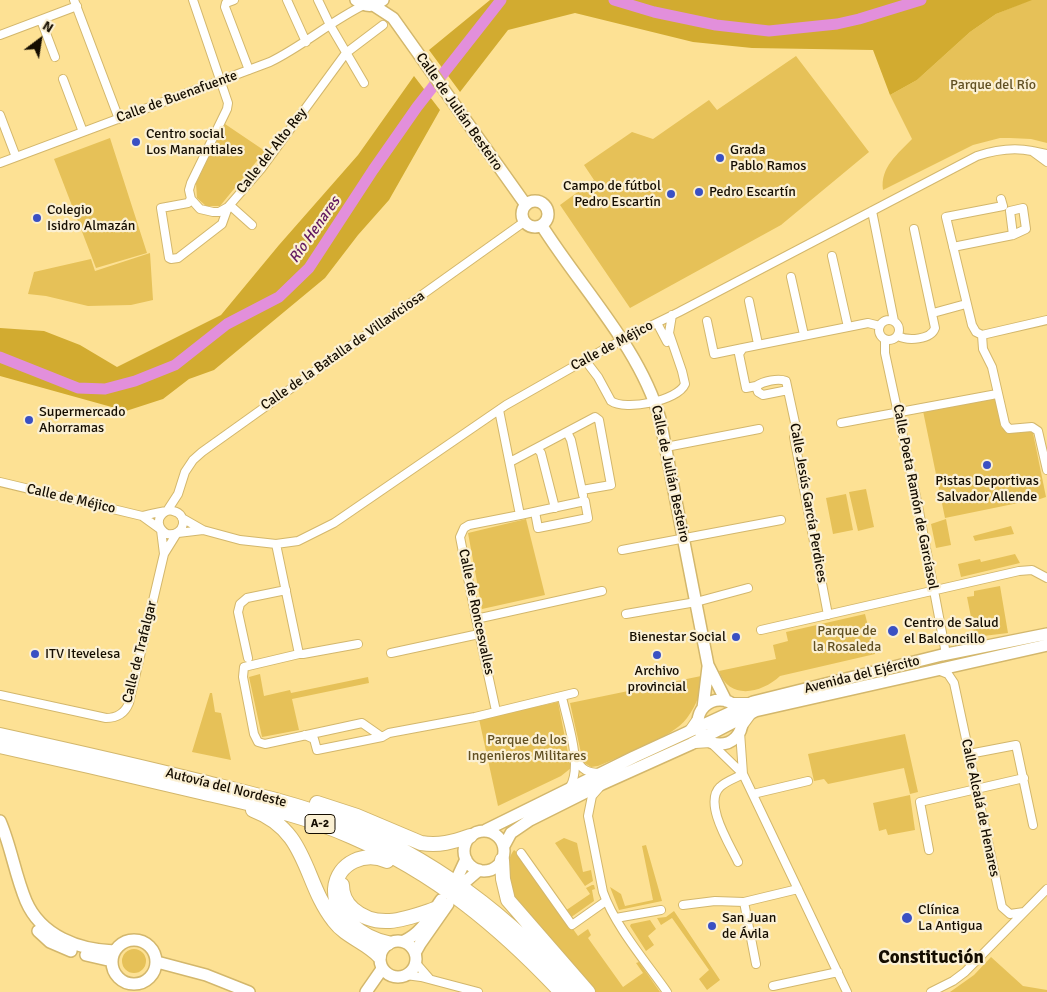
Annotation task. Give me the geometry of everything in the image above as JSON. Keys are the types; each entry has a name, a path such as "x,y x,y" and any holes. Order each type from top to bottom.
{"highway":[{"path":"0,733 67,766 250,809 268,817 283,829 296,844 335,923 348,934 372,949 384,967"},
{"name":"Autovía del Nordeste","path":"0,746 33,748 157,771 282,801 337,820 393,845 440,873 487,906 539,953 574,992"},
{"name":"Autovía del Nordeste","path":"33,748 279,811 353,837 416,870 463,901 518,947 560,992"},
{"path":"157,771 209,778 311,802 357,816 429,845 446,844 470,836"},
{"path":"503,853 503,879 508,900 588,992"},
{"path":"388,943 375,940 363,933 351,923 339,908 335,894 339,875 347,866 362,857 373,856 384,859 416,876 477,918 560,992"},
{"path":"347,866 342,882 345,898 351,907 368,918 393,921 441,904"}],"street":[{"path":"152,210 188,203 192,199 191,183 228,105 194,0"},
{"path":"234,0 226,3 225,8 249,70"},
{"path":"288,0 306,42"},
{"path":"318,0 364,84"},
{"name":"Calle de Julián Besteiro","path":"388,22 389,0"},
{"name":"Calle de Buenafuente","path":"345,14 366,2"},
{"name":"Calle de Buenafuente","path":"0,163 270,62 306,42 345,14 366,2"},
{"name":"Calle de Julián Besteiro","path":"366,2 388,22 423,61 526,205"},
{"path":"0,35 41,20 75,3 119,119"},
{"path":"41,20 56,58"},
{"name":"Calle del Alto Rey","path":"192,199 198,208 209,212 219,212 228,207 261,169 346,52 388,22"},
{"path":"63,79 83,132"},
{"path":"0,115 16,157"},
{"name":"Calle de Méjico","path":"182,517 203,530 240,540 276,544 298,541 334,523 498,410 585,360 977,156 993,150 1010,149 1047,154"},
{"name":"Calle de Méjico","path":"1032,152 1047,162"},
{"path":"1001,199 1003,206 946,217 972,326 976,332 982,335 1047,320"},
{"path":"533,201 540,202 546,206 548,214 542,226 534,228 524,222 522,213 526,205 533,201"},
{"path":"162,208 169,258 175,260 222,224 228,207 234,208 252,225"},
{"path":"872,211 894,321 900,327 898,336 892,340 885,340 879,333 880,326 886,320 894,321"},
{"name":"Calle de la Batalla de Villaviciosa","path":"166,511 178,494 185,472 192,460 524,222"},
{"name":"Calle de Julián Besteiro","path":"542,226 637,364 655,400 708,665 700,727"},
{"path":"898,336 911,339 932,334 935,328 914,228"},
{"path":"953,247 1013,235"},
{"path":"832,256 848,326"},
{"path":"791,277 804,335"},
{"path":"749,301 758,344"},
{"path":"933,313 966,304"},
{"path":"585,360 598,377 611,401 615,403 631,406 666,399 683,389 685,384 669,333 672,316"},
{"path":"707,321 714,354 848,326 868,323 880,326"},
{"path":"657,323 682,371"},
{"path":"982,335 983,349 992,367 1005,424 1009,429 1032,427 1038,431 1047,470"},
{"name":"Calle Poeta Ramón de Garcíasol","path":"885,340 885,353 946,654"},
{"path":"743,348 739,354 746,388 761,383 784,380 788,390 763,395 758,392 756,386"},
{"name":"Calle Jesús García Perdices","path":"788,390 796,432 794,437 828,615"},
{"path":"841,423 998,394"},
{"path":"498,410 520,515"},
{"path":"510,462 595,417 599,420 611,485 582,490"},
{"path":"666,448 759,429"},
{"path":"1038,431 1047,429"},
{"path":"535,512 538,528 588,518 571,440 566,432"},
{"path":"537,448 541,453 555,508"},
{"name":"Calle de Méjico","path":"0,482 142,516 161,530"},
{"name":"Calle de la Batalla de Villaviciosa","path":"178,494 182,517"},
{"name":"Calle de Roncesvalles","path":"496,711 460,537 464,528 469,525 585,501"},
{"path":"173,510 182,517 183,526 177,533 170,535 161,530 159,521 162,514 166,511 173,510"},
{"name":"Calle de Méjico","path":"142,516 166,511"},
{"path":"622,550 780,520"},
{"name":"Calle de Trafalgar","path":"161,530 164,554"},
{"name":"Calle de Méjico","path":"177,533 203,530"},
{"name":"Calle de Trafalgar","path":"0,695 106,718 116,717 124,711 129,703 164,554 177,533"},
{"path":"276,544 299,654"},
{"path":"761,630 1019,571 1032,570 1047,578"},
{"path":"626,614 696,602 748,588"},
{"path":"248,658 238,612 240,604 247,598 286,590"},
{"path":"476,619 602,592"},
{"path":"391,653 479,634"},
{"name":"Avenida del Ejército","path":"503,853 511,833 522,825 602,779 700,727 736,715 754,706 946,654 1047,634"},
{"path":"358,644 247,665 243,670 243,676 254,734 258,742 265,744 362,723 382,737"},
{"name":"Avenida del Ejército","path":"754,706 1047,645"},
{"path":"954,684 957,672 963,664"},
{"name":"Calle de Julián Besteiro","path":"708,665 736,715"},
{"path":"936,669 948,674 954,684"},
{"name":"Calle Alcalá de Henares","path":"954,684 1002,907 1010,914 1024,912"},
{"path":"303,735 314,739 317,750 382,737 389,733 475,717 574,693"},
{"path":"562,697 574,754 578,764 588,773 602,779 592,796 588,816 606,901 668,992"},
{"name":"Avenida del Ejército","path":"486,830 570,789 602,779 691,744 709,703 718,700 736,715"},
{"path":"743,774 736,715 754,706"},
{"name":"Avenida del Ejército","path":"700,727 718,744 729,743 735,739 736,715"},
{"path":"700,727 743,774 847,992"},
{"path":"968,754 1016,745 1032,825"},
{"path":"570,789 574,780 574,754"},
{"path":"738,862 714,808 714,798 718,788 743,774"},
{"path":"929,850 920,802 1024,778"},
{"path":"753,794 808,781"},
{"path":"0,820 27,902 38,921 52,933 71,944 102,951 113,956"},
{"path":"466,859 461,879 479,870 490,870 499,864 503,853 498,836 486,830 477,831 470,836 464,849 466,859 469,864 479,870"},
{"path":"0,843 20,906 32,925 50,942 68,950 113,956"},
{"path":"521,853 572,925 606,901"},
{"path":"684,905 715,901 744,902 798,889"},
{"path":"931,992 965,972 1047,889"},
{"path":"744,902 756,964"},
{"path":"406,975 410,972 420,944 441,904"},
{"path":"404,941 413,937 418,932 441,904"},
{"path":"616,918 661,910"},
{"path":"140,940 152,948 156,966 149,979 140,984 130,984 120,980 117,976 114,971 113,956 125,942 140,940"},
{"path":"376,992 384,967 384,946 396,940 409,944 415,958 433,981"},
{"path":"156,966 229,992"},
{"path":"156,966 206,975 249,992"},
{"path":"384,967 401,977 406,975 421,977 478,992"},
{"path":"366,992 384,967"},
{"path":"773,986 838,972"}],"green space":[{"name":"Parque del Río","path":"1030,0 1047,0 1047,143 1031,139 1000,138 973,145 883,190 884,174 887,168 912,139 890,95 917,80 970,32 996,14"},
{"name":"Pedro Escartín","path":"796,56 869,152 781,225 630,308 560,205 594,180 584,165 632,132 653,139 709,100 717,110"},
{"path":"225,124 265,151 220,206 206,206 197,198 196,183"},
{"path":"110,138 147,253 96,268 54,159"},
{"path":"150,253 153,300 131,305 88,306 46,296 28,294 34,272 91,259 95,271"},
{"name":"Pistas Deportivas Salvador Allende","path":"995,396 1001,427 1012,433 1027,430 1033,433 1046,497 1028,503 1028,501 945,518 923,411"},
{"path":"866,489 874,527 858,531 849,492"},
{"path":"846,494 853,530 833,534 826,498"},
{"path":"526,519 545,595 482,609 468,533"},
{"path":"946,519 951,545 936,548 931,524"},
{"path":"1011,526 1014,534 975,541 973,536"},
{"path":"1015,554 1020,563 961,577 958,564 980,559 981,562"},
{"path":"1000,586 1008,633 975,637 967,597 974,596 974,591"},
{"name":"Parque de la Rosaleda","path":"865,614 875,654 780,676 764,687 746,691 730,687 724,681 719,671 776,659 773,645 788,641 786,632"},
{"path":"260,674 264,696 290,690 291,693 368,677 369,683 292,699 299,730 262,737 249,677"},
{"name":"Parque de los Ingenieros Militares","path":"706,675 693,708 680,726 646,746 598,766 591,767 583,762 570,703"},
{"path":"210,693 212,693 215,712 221,713 231,760 192,752"},
{"name":"Parque de los Ingenieros Militares","path":"558,702 571,768 561,776 498,806 479,719"},
{"path":"905,734 918,792 910,794 904,768 828,784 824,779 814,781 808,754"},
{"path":"910,795 915,830 888,835 886,829 879,831 873,803"},
{"path":"564,838 577,843 583,872 591,870 593,881 585,886 555,843"},
{"path":"646,845 662,901 619,910 610,887 621,894 625,906 653,900 642,846"},
{"path":"514,850 520,855 578,936 588,929 591,935 588,938 623,987 643,973 636,963 639,962 660,992 595,992 516,901 508,875 509,862"},
{"path":"594,885 595,889 592,890 594,901 570,918 565,911 590,894 586,888"},
{"path":"674,911 720,980 707,990 699,979 709,970 672,918 661,925 657,918 666,917"},
{"path":"650,920 656,929 648,936 654,945 646,951 630,926 631,924"},
{"path":"134,949 143,952 146,961 143,970 134,973 125,970 122,961 125,952"},
{"path":"991,957 1023,986 1047,990 1047,992 950,992 974,975"}],"shaded area":[{"path":"490,0 1032,0 996,14 970,32 917,80 890,95 873,50 752,48 693,42 575,13 508,30 460,92 429,50"},
{"path":"414,76 440,110 389,200 358,235 325,278 214,370 189,379 163,399 126,411 0,376 0,328 44,331 80,345 117,367 221,315 358,155"}],"waterway":[{"name":"Río Henares","path":"0,357 78,388 105,389 135,381 175,365 227,324 279,297 309,268 417,107 501,0"},
{"name":"Río Henares","path":"614,0 654,12 716,25 769,31 837,24 921,0"}],"place":[{"name":"Centro social Los Manantiales","path":"136,142"},
{"name":"Grada Pablo Ramos","path":"720,158"},
{"name":"Pedro Escartín","path":"699,192"},
{"name":"Campo de fútbol Pedro Escartín","path":"671,194"},
{"name":"Colegio Isidro Almazán","path":"37,218"},
{"name":"Supermercado Ahorramas","path":"29,420"},
{"name":"Pistas Deportivas Salvador Allende","path":"987,465"},
{"name":"Centro de Salud el Balconcillo","path":"893,631"},
{"name":"Bienestar Social","path":"736,637"},
{"name":"ITV Itevelesa","path":"35,654"},
{"name":"Archivo provincial","path":"657,655"},
{"name":"Clínica La Antigua","path":"907,918"},
{"name":"San Juan de Ávila","path":"712,926"}],"district":[{"name":"Constitución","path":"931,958"}]}
